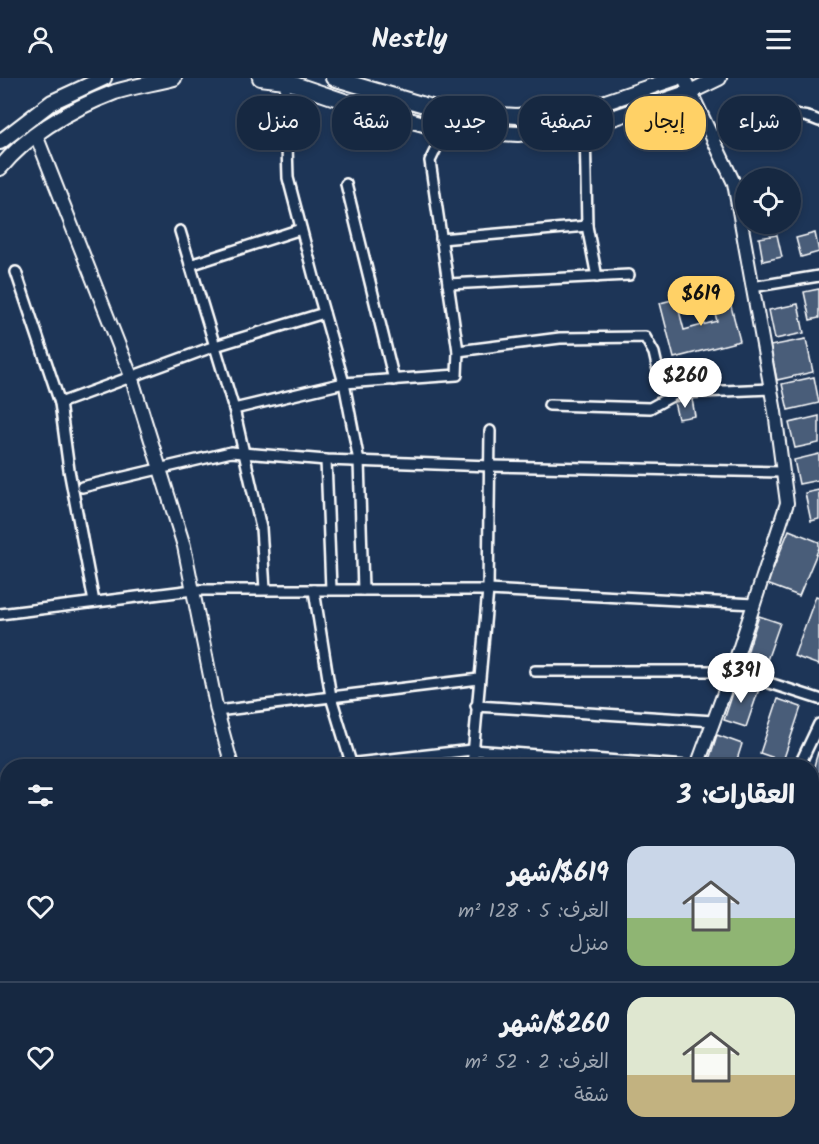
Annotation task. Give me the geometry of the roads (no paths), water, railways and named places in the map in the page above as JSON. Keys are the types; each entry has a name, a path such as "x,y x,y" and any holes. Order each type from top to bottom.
{"main road":[{"path":"0,142 52,102 104,78"},
{"path":"0,168 36,135 61,117 116,92 174,78"},
{"path":"260,78 285,81 423,124"},
{"path":"333,78 448,112 517,116 591,107 676,78"},
{"path":"613,118 690,92 718,78"}],"street":[{"path":"684,78 734,183 771,389 787,503 732,671 700,759"},
{"path":"285,81 288,178 344,383 358,461 363,590"},
{"path":"712,137 744,125 778,117 803,116 819,121"},
{"path":"36,135 131,376 160,468 184,546 230,759"},
{"path":"234,409 344,383 457,375 458,351 430,161 435,150"},
{"path":"586,150 588,226 597,277"},
{"path":"346,184 394,380"},
{"path":"441,239 588,226"},
{"path":"190,264 301,230"},
{"path":"180,231 234,409 242,453 261,528 265,590"},
{"path":"16,272 60,403 69,470 94,602"},
{"path":"448,284 629,275"},
{"path":"752,287 819,276"},
{"path":"60,403 215,346 324,313"},
{"path":"458,351 560,338 645,337 654,353 660,379 677,393"},
{"path":"549,405 650,408 677,393 771,389"},
{"path":"472,759 488,590 490,431"},
{"path":"82,487 231,452 326,460 490,466 783,472"},
{"path":"326,460 331,590"},
{"path":"0,614 193,590 488,590 754,604"},
{"path":"314,590 332,697 349,759"},
{"path":"535,671 732,671 819,699"},
{"path":"218,711 479,679"},
{"path":"476,706 714,721"},
{"path":"802,759 819,724"},
{"path":"399,759 472,750 593,759"}]}
